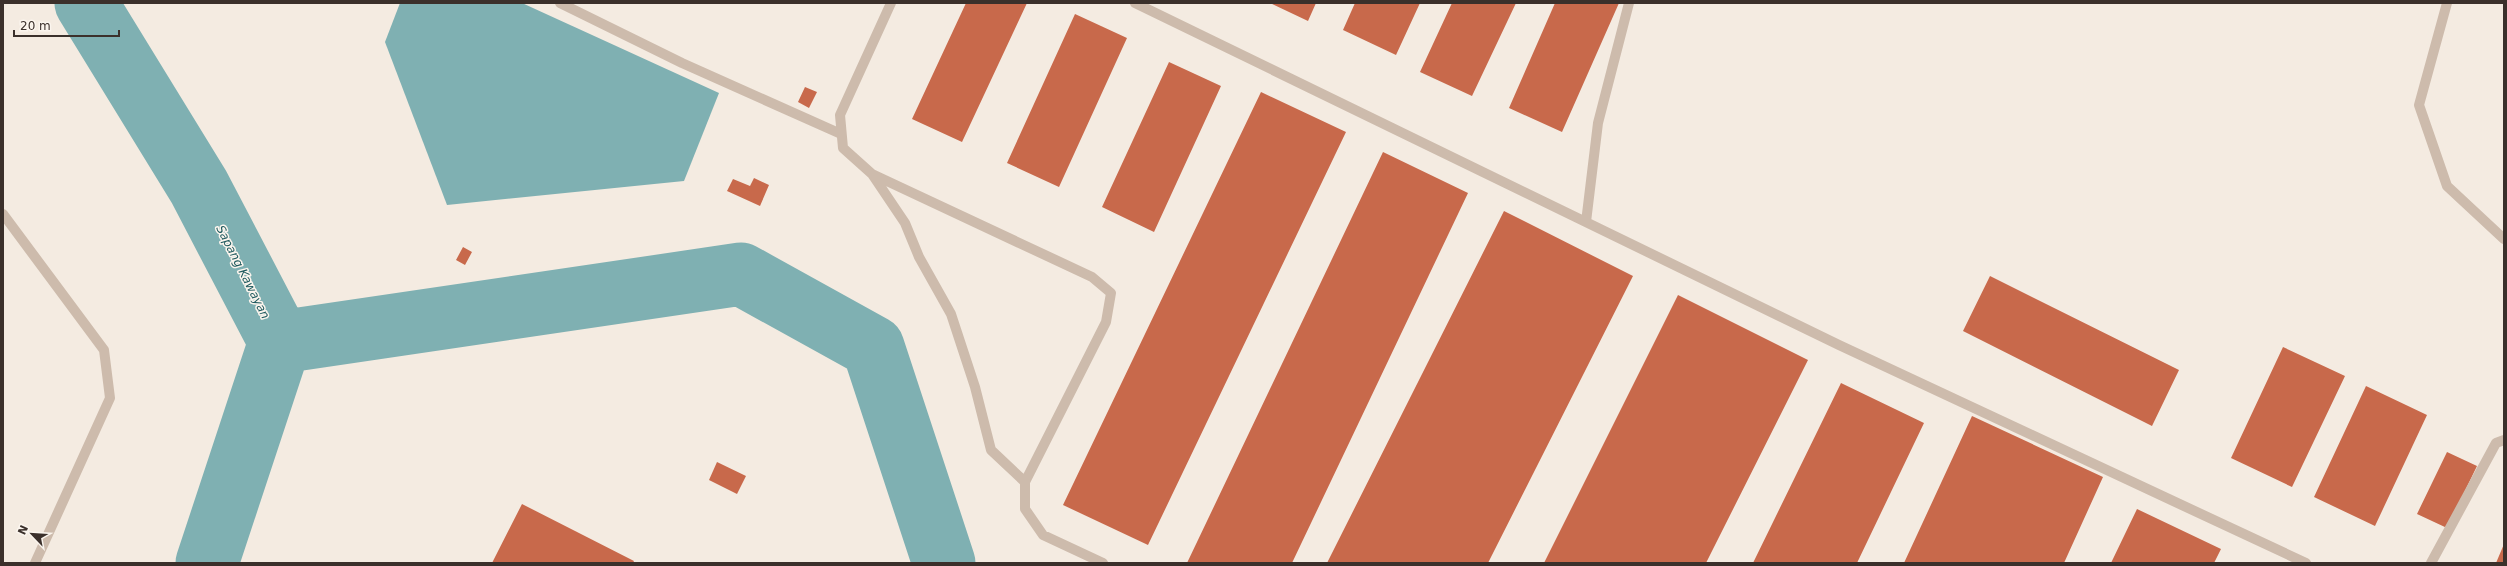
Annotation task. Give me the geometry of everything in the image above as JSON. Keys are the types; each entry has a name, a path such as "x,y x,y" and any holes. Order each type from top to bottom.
{"lane":[{"path":"560,3 682,63 841,134"},
{"path":"891,3 840,115 843,148 872,174 905,223 919,256 951,314 975,387 991,450 1025,482"},
{"path":"1134,3 1839,345 2306,563"},
{"path":"1586,222 1598,123 1629,3"},
{"path":"2447,3 2419,105 2447,186 2504,239"},
{"path":"872,174 1092,277 1111,293 1106,322 1025,482 1024,509 1043,535 1102,563"},
{"path":"3,214 104,350 110,398 35,563"},
{"path":"2431,563 2496,443 2504,440"}],"water":[{"path":"400,3 522,3 719,93 684,181 447,205 385,42"}],"building":[{"path":"966,3 1027,3 962,142 912,119"},
{"path":"1270,3 1316,3 1308,21"},
{"path":"1355,3 1420,3 1396,55 1343,30"},
{"path":"1452,3 1516,3 1472,96 1420,72"},
{"path":"1555,3 1619,3 1562,132 1509,108"},
{"path":"1075,14 1127,38 1059,187 1007,163"},
{"path":"1169,62 1221,86 1154,232 1102,207"},
{"path":"805,87 817,92 809,108 798,102"},
{"path":"1261,92 1346,132 1148,545 1063,505"},
{"path":"1383,152 1468,193 1292,563 1187,563"},
{"path":"754,178 769,185 760,206 727,191 733,179 750,186"},
{"path":"1504,211 1633,276 1488,563 1327,563"},
{"path":"463,247 472,252 465,265 456,260"},
{"path":"1990,276 2179,370 2152,426 1963,331"},
{"path":"1678,295 1808,360 1706,563 1544,563"},
{"path":"2283,347 2345,376 2292,487 2231,458"},
{"path":"1841,383 1924,423 1857,563 1753,563"},
{"path":"2366,386 2427,415 2375,526 2314,497"},
{"path":"1972,416 2103,477 2064,563 1904,563"},
{"path":"2447,452 2477,466 2447,528 2417,514"},
{"path":"717,462 746,476 737,494 709,480"},
{"path":"522,504 634,561 633,563 492,563"},
{"path":"2137,509 2221,549 2214,563 2111,563"},
{"path":"2504,544 2504,563 2496,563"}],"waterway":[{"name":"Sapang Kawayan","path":"86,3 199,187 280,342 207,563"},
{"path":"280,342 741,274 873,347 944,563"}]}
